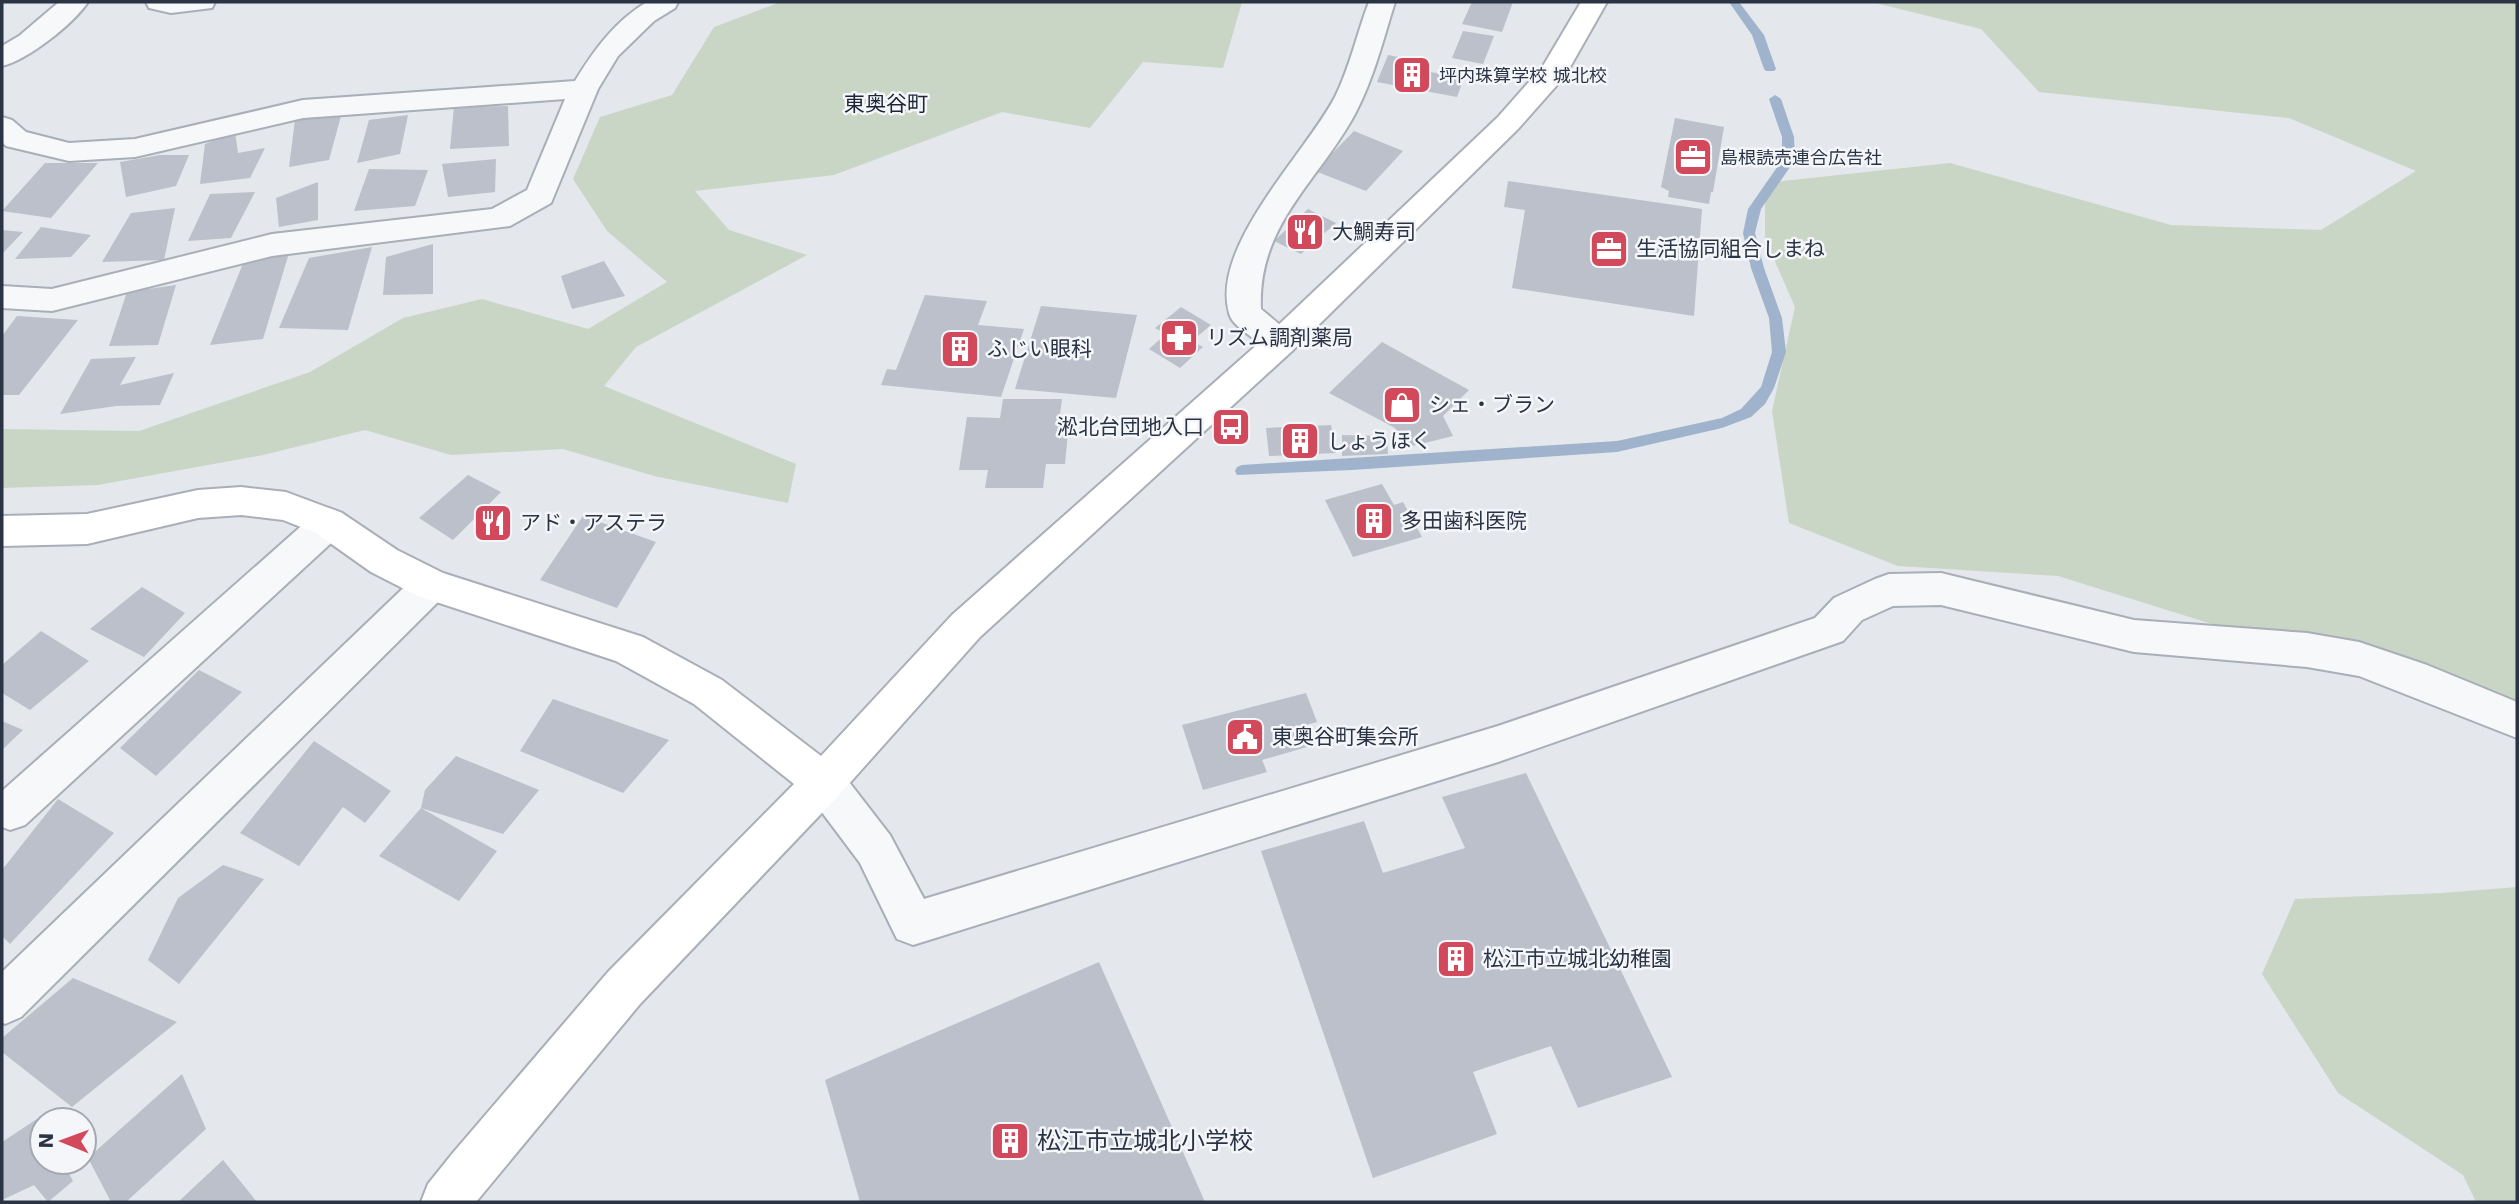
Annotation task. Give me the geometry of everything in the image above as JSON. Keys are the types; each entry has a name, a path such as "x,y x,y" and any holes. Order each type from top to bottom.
{"street":[{"path":"2,58 29,42 75,2"},
{"path":"159,2 171,5 202,2"},
{"path":"2,297 52,300 272,245 499,219 540,197 584,89 607,51 644,15 666,2"},
{"path":"1280,343 1245,313 1247,271 1260,233 1283,190 1332,125 1351,94 1382,2"},
{"path":"446,1202 469,1171 624,988 824,782 965,626 1280,343 1508,123 1555,69 1594,2"},
{"path":"2,126 16,139 69,152 121,149 303,110 584,89"},
{"path":"2,531 87,529 198,504 241,501 286,506 329,523 384,561 430,585 629,649 708,692 824,782 875,849 913,924 1523,736 1829,630 1848,609 1889,590 1941,589 2134,636 2307,650 2359,659 2413,677 2517,720"},
{"path":"10,811 329,523"},
{"path":"5,1001 430,585"}],"green space":[{"path":"781,2 1242,2 1223,68 1143,62 1090,128 1002,112 834,175 695,191 729,230 807,255 636,347 604,386 796,464 788,503 654,476 563,449 451,455 365,430 263,455 98,485 2,488 2,429 139,431 310,372 403,318 482,299 588,329 667,282 607,231 573,179 600,117 672,95 714,27"},
{"path":"1871,2 2517,2 2517,714 2485,709 2058,576 1898,566 1789,523 1772,411 1795,307 1765,239 1765,183 1950,163 2171,225 2321,230 2416,171 2289,118 2039,92 1981,29"},
{"path":"2517,887 2517,1202 2476,1202 2463,1175 2338,1093 2262,974 2295,899"}],"building":[{"path":"1472,2 1513,2 1502,32 1462,24"},
{"path":"1463,31 1494,36 1483,64 1452,58"},
{"name":"坪内珠算学校 城北校","path":"1388,55 1428,63 1425,71 1464,78 1457,97 1377,82"},
{"path":"508,106 509,146 450,149 454,107"},
{"path":"408,115 400,154 357,163 369,120"},
{"path":"341,116 329,160 289,167 295,120"},
{"name":"島根読売連合広告社","path":"1675,118 1724,127 1709,204 1668,197 1669,191 1661,187"},
{"path":"1354,131 1403,151 1366,191 1315,171"},
{"path":"235,132 238,153 265,148 250,178 200,184 205,144"},
{"path":"160,155 189,155 176,186 126,197 120,162"},
{"path":"496,159 495,192 448,197 442,164"},
{"path":"45,163 98,163 51,218 2,211"},
{"path":"369,169 428,170 415,206 354,211"},
{"name":"生活協同組合しまね","path":"1508,181 1702,209 1694,316 1512,288 1525,210 1504,207"},
{"path":"318,182 318,220 279,227 276,198"},
{"path":"255,192 231,238 188,241 210,194"},
{"path":"175,208 164,260 102,262 131,213"},
{"name":"大鯛寿司","path":"1308,209 1336,223 1301,254 1274,241"},
{"path":"41,227 91,235 71,257 15,259"},
{"path":"2,230 23,232 2,254"},
{"path":"433,244 433,294 383,295 386,257"},
{"path":"372,247 348,330 279,328 309,258"},
{"path":"289,253 263,339 210,345 244,261"},
{"path":"604,261 625,296 572,309 561,276"},
{"path":"176,285 158,345 109,346 127,292"},
{"name":"ふじい眼科","path":"925,295 987,301 978,325 1024,329 1001,397 881,385 887,369 896,370"},
{"path":"1041,306 1137,315 1116,398 1015,389"},
{"name":"リズム調剤薬局","path":"1181,307 1211,325 1192,341 1203,347 1180,368 1149,349 1166,334 1155,328"},
{"path":"17,316 78,320 19,395 2,395 2,336"},
{"name":"シェ・ブラン","path":"1382,342 1469,390 1443,416 1453,436 1404,448 1395,428 1329,393"},
{"path":"136,357 120,385 174,373 160,405 116,406 60,414 91,359"},
{"path":"1003,399 1062,399 1059,422 1069,422 1065,464 1046,464 1043,488 985,488 988,470 959,470 967,417 1000,418"},
{"name":"しょうほく","path":"1331,425 1336,453 1269,456 1266,428"},
{"path":"1342,435 1387,436 1388,454 1342,456"},
{"path":"468,475 501,492 453,540 419,518"},
{"name":"多田歯科医院","path":"1382,484 1394,505 1403,502 1422,537 1353,557 1325,500"},
{"path":"583,516 656,542 617,608 540,580"},
{"path":"142,587 185,613 144,657 90,629"},
{"path":"41,631 89,661 30,710 2,693 2,665"},
{"path":"199,670 242,692 156,776 120,748"},
{"name":"東奥谷町集会所","path":"1306,693 1317,722 1299,727 1307,747 1262,760 1267,772 1203,790 1182,725"},
{"path":"553,699 669,740 623,793 520,751"},
{"path":"2,721 23,730 2,750"},
{"path":"314,741 391,791 365,823 343,807 299,866 240,833"},
{"path":"456,756 539,790 503,834 421,808 425,790"},
{"name":"松江市立城北幼稚園","path":"1526,773 1672,1077 1578,1108 1551,1046 1473,1072 1497,1134 1373,1178 1261,851 1364,821 1383,873 1465,848 1442,797"},
{"path":"58,799 114,833 10,944 2,936 2,870"},
{"path":"421,808 497,851 459,901 379,856"},
{"path":"223,865 264,879 179,984 148,960 178,898"},
{"name":"松江市立城北小学校","path":"1099,962 1205,1202 860,1202 825,1080"},
{"path":"73,978 177,1022 73,1106 2,1052 2,1038"},
{"path":"182,1074 206,1129 126,1202 111,1202 97,1176 98,1149"},
{"path":"28,1125 28,1176 70,1176 73,1181 48,1202 34,1185 2,1200 2,1142"},
{"path":"223,1160 257,1202 178,1202"}],"waterway":[{"path":"1734,2 1758,35 1770,69"},
{"path":"1242,471 1617,446 1722,423 1746,413 1760,400 1767,388 1779,352 1776,318 1757,268 1749,233 1754,209 1784,170 1788,160 1788,137 1775,99"}],"place":[{"name":"坪内珠算学校 城北校","path":"1412,75"},
{"name":"島根読売連合広告社","path":"1693,157"},
{"name":"大鯛寿司","path":"1305,232"},
{"name":"生活協同組合しまね","path":"1609,249"},
{"name":"リズム調剤薬局","path":"1179,338"},
{"name":"ふじい眼科","path":"960,349"},
{"name":"シェ・ブラン","path":"1402,405"},
{"name":"淞北台団地入口","path":"1231,427"},
{"name":"しょうほく","path":"1300,441"},
{"name":"多田歯科医院","path":"1374,521"},
{"name":"アド・アステラ","path":"493,523"},
{"name":"東奥谷町集会所","path":"1245,737"},
{"name":"松江市立城北幼稚園","path":"1456,959"},
{"name":"松江市立城北小学校","path":"1010,1141"}],"district":[{"name":"東奥谷町","path":"886,104"}]}
